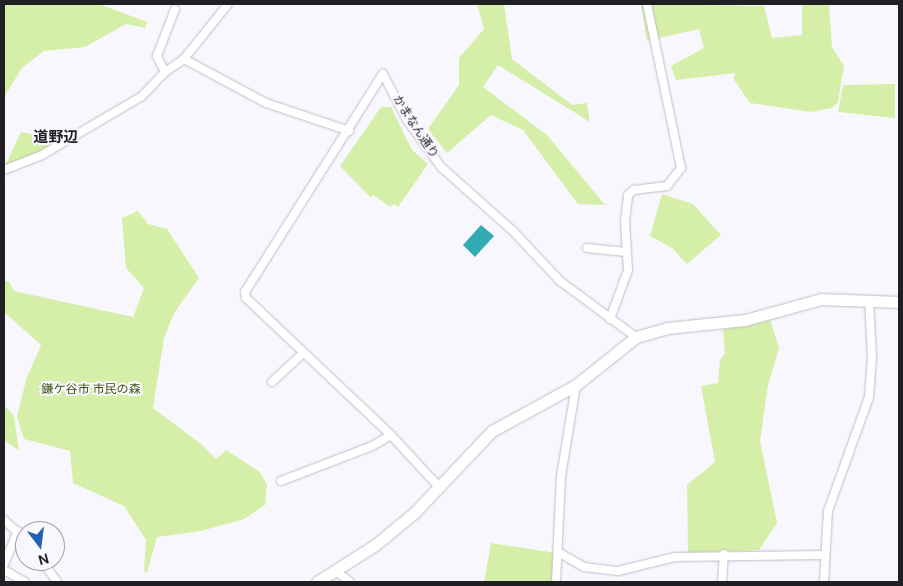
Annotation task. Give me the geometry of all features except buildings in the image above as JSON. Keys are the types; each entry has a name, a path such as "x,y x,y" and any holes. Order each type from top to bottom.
{"street":[{"path":"4,170 42,155 108,118 142,96 165,72 184,60 228,4"},
{"path":"610,319 625,284 628,195 634,190 667,186 682,168 647,4"},
{"path":"165,72 157,56 175,9"},
{"path":"184,60 266,103 349,131 245,292 249,304 392,435 440,488"},
{"name":"かまなん通り","path":"349,131 383,74 407,120 441,167 514,231 560,281 636,337"},
{"path":"586,248 626,252"},
{"path":"824,582 824,555 828,511 869,396 872,357 869,300"},
{"path":"317,582 382,540 440,488 492,431 576,385 636,337 667,328 745,320 808,301 869,300 899,302"},
{"path":"272,382 303,353"},
{"path":"556,582 561,476 576,385"},
{"path":"281,481 372,446 392,435"},
{"path":"4,520 15,529"},
{"path":"4,564 15,538"},
{"path":"558,552 584,567 618,571 675,557 724,554 824,555"},
{"path":"722,582 724,554"},
{"path":"4,570 25,582"},
{"path":"335,570 350,582"},
{"path":"49,571 57,582"}],"green space":[{"path":"4,4 99,4 147,22 145,28 126,24 85,47 44,51 22,68 4,97"},
{"path":"477,4 504,4 512,59 572,105 587,103 590,122 498,65 483,87 547,135 605,205 578,204 523,130 491,115 447,153 428,129 459,85 459,58 484,29"},
{"path":"641,4 764,6 772,38 802,35 802,4 829,4 832,47 844,66 838,102 832,108 811,112 750,103 733,78 736,73 676,80 671,66 704,48 699,29 647,41"},
{"path":"895,84 895,118 838,112 843,85"},
{"path":"381,107 391,107 412,150 428,164 398,207 394,204 390,207 374,195 370,197 340,166"},
{"path":"21,132 60,140 40,154 8,167 6,164"},
{"path":"662,194 693,204 721,235 687,264 672,248 650,236"},
{"name":"鎌ケ谷市 市民の森","path":"138,211 148,224 167,229 199,278 174,313 164,338 153,408 201,444 216,459 226,450 260,472 267,485 265,505 244,519 201,531 157,537 147,573 144,571 146,540 124,506 73,483 70,451 24,439 17,417 26,380 41,345 4,312 4,281 9,282 14,291 133,317 144,288 126,268 122,218"},
{"path":"769,316 779,348 768,385 760,441 777,523 759,550 688,553 687,485 715,462 701,386 718,383 720,360 725,354 723,330"},
{"name":"鎌ケ谷市 市民の森","path":"4,405 14,416 19,451 4,440"},
{"path":"491,543 556,553 554,582 484,582"}],"water":[{"path":"481,225 494,236 475,257 463,245"}],"district":[{"name":"道野辺","path":"56,138"}]}
